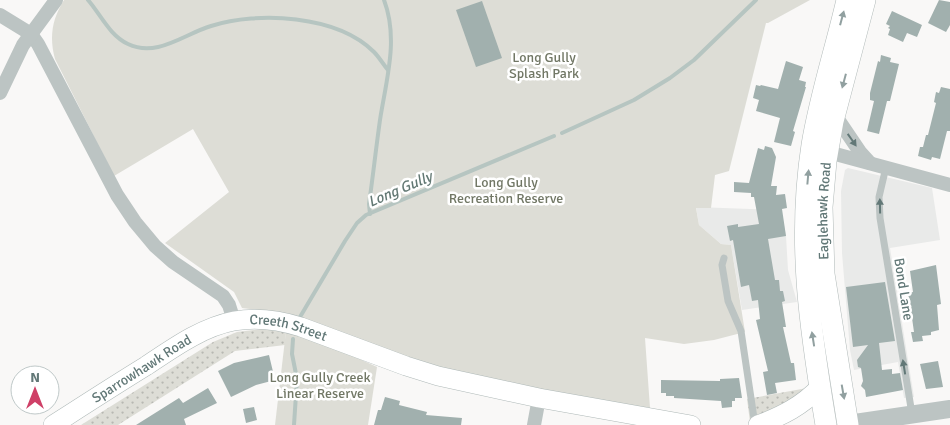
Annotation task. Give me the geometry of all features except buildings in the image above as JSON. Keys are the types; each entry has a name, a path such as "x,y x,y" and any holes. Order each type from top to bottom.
{"main road":[{"name":"Eaglehawk Road","path":"826,425 809,310 805,227 808,174 820,106 847,0"},
{"name":"Eaglehawk Road","path":"846,425 824,274 822,207 828,152 835,115 865,0"},
{"name":"Creeth Street","path":"234,321 263,319 284,322 438,376 539,398 691,425"},
{"name":"Sparrowhawk Road","path":"54,425 189,339 211,328 234,321"},
{"path":"756,425 794,409 806,401 820,387"}],"street":[{"path":"0,92 30,34 56,0"},
{"path":"0,15 30,34"},
{"name":"Creeth Street","path":"30,34 38,44 117,195 135,222 155,246 173,262 223,296 229,305 234,321"},
{"path":"835,115 860,152 870,163"},
{"path":"828,152 950,185"},
{"path":"534,425 539,398"},
{"path":"846,425 950,409"}],"lane":[{"name":"Bond Lane","path":"886,167 879,197 880,218 912,415"},
{"path":"724,258 722,265 728,301 741,331 756,425"}],"shaded area":[{"path":"848,168 932,188 940,240 890,248 914,397 904,398 898,362 854,370 850,350 842,253 841,191 845,170"},
{"path":"696,207 781,210 786,236 788,270 797,302 742,310 731,245 721,244 699,225"}],"green space":[{"name":"Long Gully Recreation Reserve","path":"64,0 810,0 766,23 729,171 715,175 711,208 696,208 699,225 721,244 731,245 745,332 714,340 684,344 645,338 650,408 561,395 473,378 267,311 242,308 234,292 165,243 229,192 193,129 114,176 55,59 52,43 54,21"},
{"path":"270,328 286,331 285,345 235,351 118,425 81,425 213,342 237,332"},
{"name":"Long Gully Creek Linear Reserve","path":"286,331 342,351 377,367 368,425 275,425"},
{"path":"807,388 803,395 750,422 747,399"}],"waterway":[{"path":"88,0 116,36 128,44 139,48 160,47 211,26 230,21 273,18 296,20 340,30 374,52 388,70"},
{"path":"370,214 369,204 391,45 391,30 384,0"},
{"name":"Long Gully","path":"562,133 634,100 670,78 694,60 756,0"},
{"name":"Long Gully","path":"300,317 345,241 357,223 366,215 554,136"},
{"name":"Long Gully","path":"293,339 292,354 297,379 294,425"}],"park label":[{"name":"Long Gully Splash Park","path":"544,66"}]}
